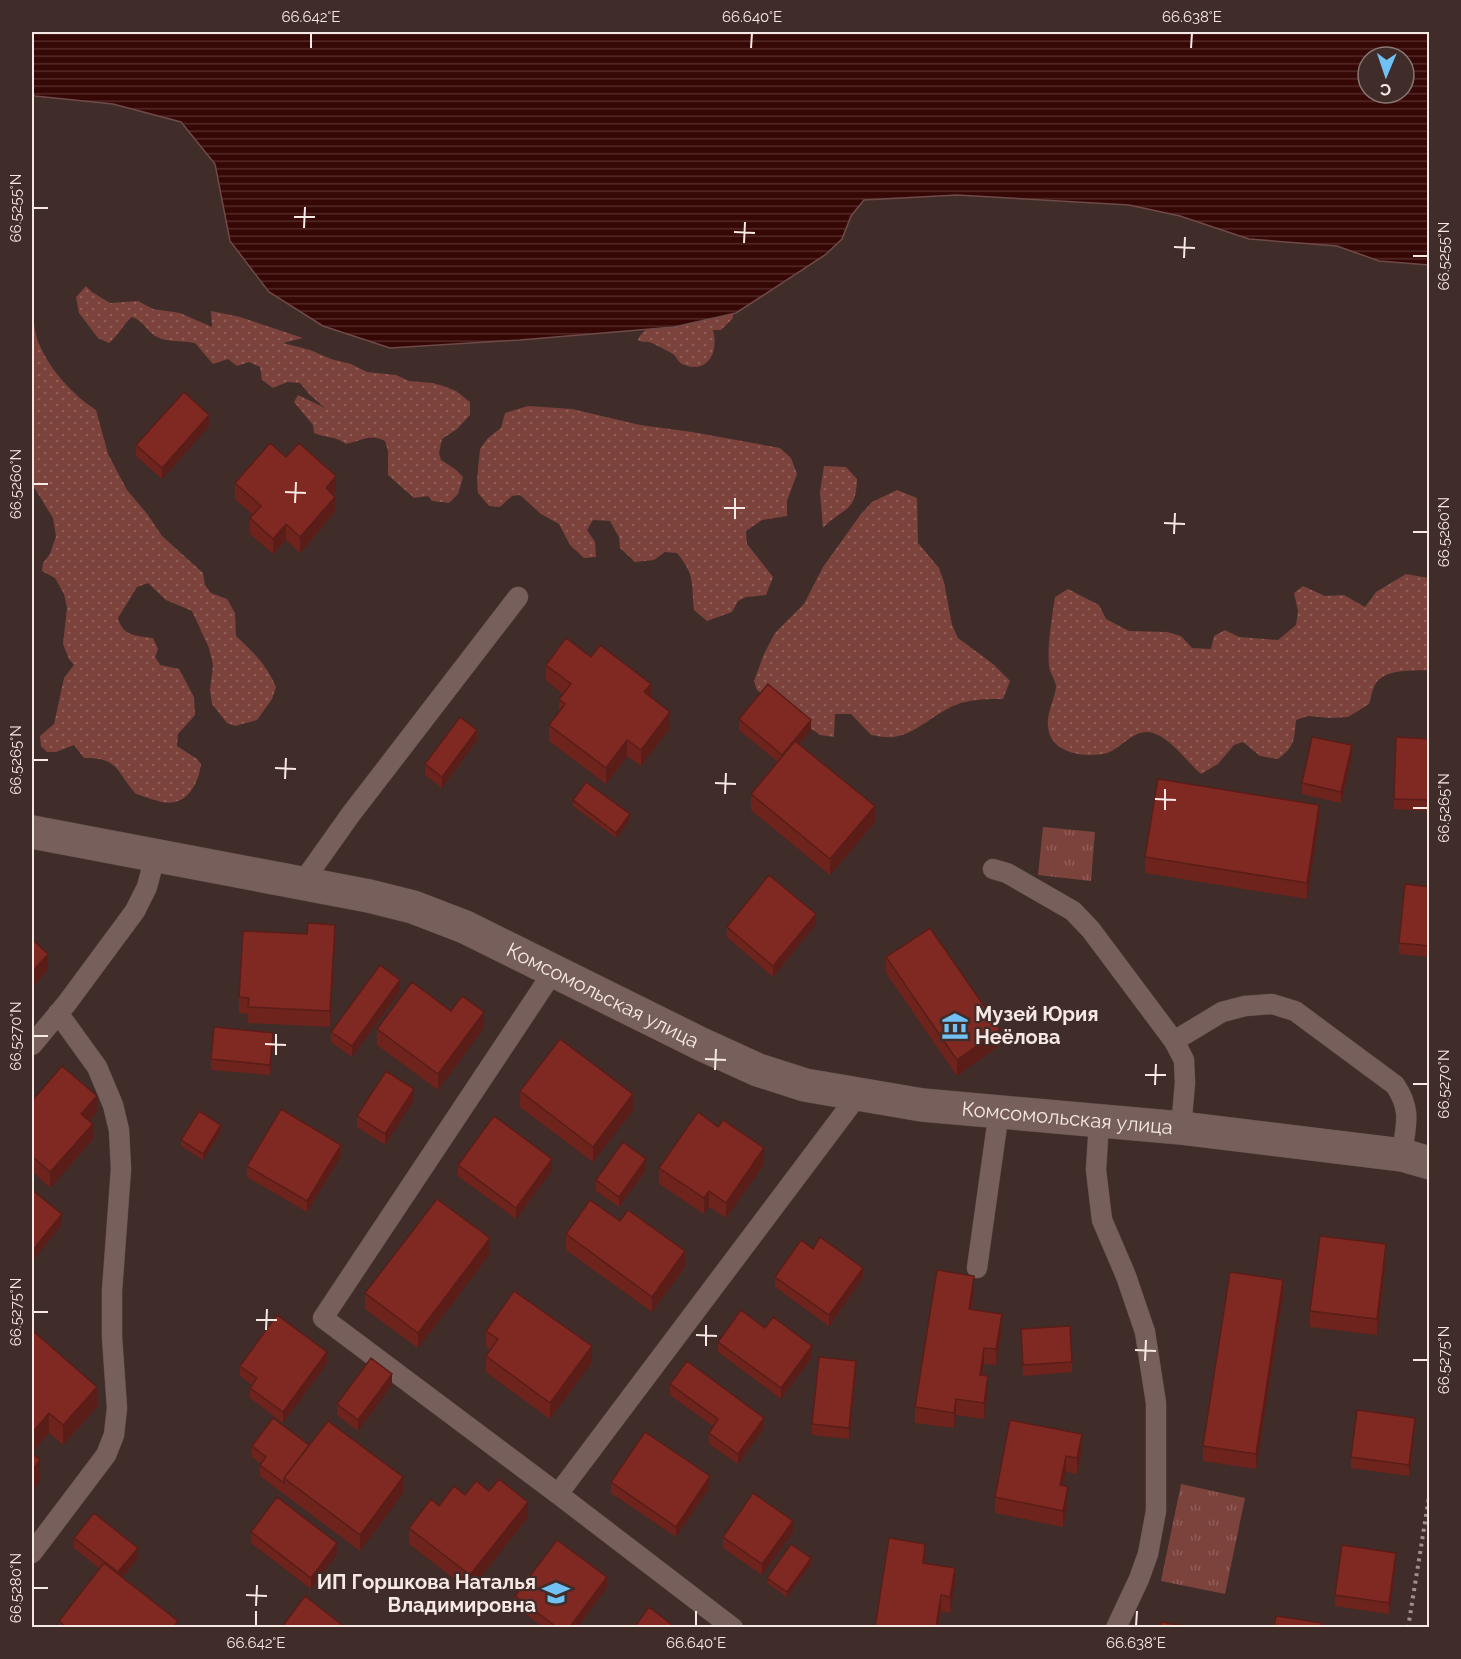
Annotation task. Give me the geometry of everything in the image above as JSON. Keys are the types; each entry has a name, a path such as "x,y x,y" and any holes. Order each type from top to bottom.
{"street":[{"name":"Комсомольская улица","path":"32,832 413,906 465,927 553,972 758,1070 805,1085 922,1105 1181,1128 1416,1159"}],"lane":[{"path":"302,883 351,814 518,597"},
{"path":"32,1045 135,911 147,887 155,856"},
{"path":"993,869 1007,873 1073,911 1091,930 1174,1041 1184,1060 1185,1083 1181,1128"},
{"path":"553,972 323,1318 733,1628"},
{"path":"1174,1041 1222,1012 1245,1006 1272,1004 1295,1011 1395,1086 1405,1100 1416,1159"},
{"path":"32,1553 106,1455 114,1435 117,1408 112,1337 112,1291 121,1168 119,1130 113,1105 97,1067 58,1013"},
{"path":"558,1494 858,1095"},
{"path":"977,1268 999,1111"},
{"path":"1099,1122 1096,1170 1102,1220 1126,1276 1145,1332 1156,1403 1156,1510 1148,1554 1116,1628"}],"path":[{"path":"1408,1628 1430,1491"}],"green space":[{"path":"86,286 110,303 138,301 153,309 180,313 212,327 211,311 240,317 303,338 283,343 351,364 367,372 396,375 409,381 433,383 456,391 470,402 470,415 457,429 442,439 439,453 441,460 463,477 458,494 449,503 432,501 428,496 414,498 388,475 388,451 385,441 370,438 346,444 314,433 313,425 294,402 298,395 325,408 300,383 287,382 273,388 262,380 260,367 249,362 237,366 228,359 213,364 195,343 155,336 139,320 132,317 109,343 98,338 79,313 76,297"},
{"path":"32,308 36,337 40,346 63,382 96,410 108,454 127,490 162,536 203,573 205,585 211,593 227,599 235,613 236,636 264,665 276,687 272,699 257,720 235,726 227,723 212,704 210,690 213,665 209,648 192,611 166,600 148,583 137,587 118,618 120,624 131,634 153,638 158,649 155,657 160,665 179,669 194,697 195,715 178,734 177,746 197,759 201,764 200,770 190,792 186,797 175,802 160,802 136,794 111,763 95,758 84,758 74,745 56,752 47,752 41,746 40,736 54,724 64,678 74,665 63,644 67,608 64,594 55,578 42,571 43,563 50,554 56,536 53,518 32,484"},
{"path":"733,310 733,318 721,330 713,330 713,353 705,364 699,366 691,367 682,364 670,352 652,343 638,340 644,332 666,321"},
{"path":"528,406 572,409 640,425 780,448 791,458 797,474 787,501 787,516 762,520 746,531 747,544 773,577 766,595 746,597 738,601 732,612 707,621 694,610 690,574 677,553 665,552 654,560 635,562 620,548 619,537 610,521 593,520 587,530 595,542 596,557 584,558 570,545 559,524 541,514 520,495 512,496 500,507 489,506 478,493 480,449 488,438 501,428 505,413"},
{"path":"824,466 846,467 857,479 851,504 823,528 820,492"},
{"path":"897,490 917,498 918,543 939,568 952,625 958,638 993,664 1010,681 1003,699 977,700 952,706 903,735 882,737 871,735 851,714 835,714 834,737 820,735 757,690 754,681 775,633 804,604 823,567 861,514 872,502"},
{"path":"1406,574 1429,578 1429,670 1399,672 1385,676 1375,685 1369,704 1348,717 1308,716 1296,720 1293,742 1278,759 1260,756 1243,742 1234,745 1218,764 1201,774 1170,743 1148,732 1130,738 1114,750 1093,755 1065,750 1052,739 1048,730 1048,719 1056,687 1049,666 1050,632 1055,597 1068,589 1099,605 1106,619 1129,631 1167,632 1181,636 1192,648 1211,649 1214,636 1225,630 1239,637 1278,640 1296,625 1298,611 1294,593 1303,586 1325,596 1344,595 1365,607 1376,592"},
{"path":"1043,827 1095,832 1091,881 1038,875"},
{"path":"1181,1484 1245,1498 1225,1594 1161,1581"}],"shaded area":[{"path":"32,32 1429,32 1429,265 1379,261 1337,246 1249,239 1180,216 1129,205 957,195 864,200 851,216 842,239 825,255 736,313 674,327 390,348 323,326 269,292 230,241 215,164 181,122 113,104 35,96 32,93"}],"building":[{"path":"184,392 209,415 162,468 136,445"},
{"path":"270,443 286,457 299,443 336,476 326,488 335,497 300,537 286,524 273,539 250,518 261,506 235,483"},
{"path":"566,638 591,657 600,645 651,684 644,692 670,712 641,750 627,740 606,768 549,725 565,704 559,699 571,684 546,665"},
{"path":"768,684 811,720 782,755 739,719"},
{"path":"460,717 477,730 442,777 425,764"},
{"path":"1312,737 1352,745 1341,792 1302,783"},
{"path":"1396,737 1430,739 1430,800 1394,799"},
{"path":"795,741 875,806 830,859 751,794"},
{"path":"1158,779 1319,805 1307,883 1145,857"},
{"path":"586,782 630,814 616,833 573,800"},
{"path":"769,875 816,914 773,966 727,927"},
{"path":"1405,884 1430,887 1430,946 1399,943"},
{"path":"308,923 335,925 330,1011 248,1007 249,998 239,997 243,931 307,934"},
{"path":"930,928 1000,1029 957,1060 886,957"},
{"path":"32,939 48,954 32,972"},
{"path":"380,965 400,980 352,1046 331,1032"},
{"path":"412,982 451,1011 462,996 484,1012 438,1074 377,1029"},
{"path":"214,1027 273,1033 270,1065 211,1059"},
{"path":"560,1039 633,1094 593,1147 520,1091"},
{"path":"62,1066 97,1096 81,1114 93,1124 50,1172 32,1156 32,1101"},
{"path":"386,1071 414,1089 385,1134 357,1116"},
{"path":"281,1109 341,1145 307,1201 247,1166"},
{"path":"199,1111 221,1125 203,1154 181,1140"},
{"path":"698,1112 718,1127 723,1120 764,1148 726,1203 709,1191 704,1198 659,1168"},
{"path":"494,1116 552,1159 516,1208 458,1165"},
{"path":"623,1142 646,1159 619,1197 596,1180"},
{"path":"32,1190 62,1214 32,1251"},
{"path":"437,1199 490,1238 418,1333 365,1293"},
{"path":"590,1200 620,1221 628,1210 685,1251 652,1297 566,1234"},
{"path":"1320,1236 1386,1244 1377,1319 1310,1311"},
{"path":"820,1237 863,1268 829,1315 775,1277 801,1240 813,1249"},
{"path":"937,1270 974,1276 969,1309 1002,1314 996,1349 984,1348 980,1375 988,1376 984,1403 956,1399 954,1413 915,1407"},
{"path":"1230,1272 1283,1280 1256,1454 1203,1446"},
{"path":"514,1291 592,1346 550,1403 486,1356 498,1339 486,1331"},
{"path":"741,1310 765,1328 773,1317 812,1346 781,1388 718,1342"},
{"path":"277,1315 327,1352 283,1412 250,1388 257,1378 240,1366"},
{"path":"1070,1326 1072,1362 1023,1365 1021,1329"},
{"path":"32,1330 97,1387 63,1425 49,1413 32,1433"},
{"path":"819,1357 856,1361 849,1428 812,1424"},
{"path":"371,1358 392,1374 358,1420 337,1404"},
{"path":"687,1361 764,1418 738,1454 709,1433 718,1419 670,1384"},
{"path":"1357,1410 1415,1418 1409,1465 1351,1457"},
{"path":"273,1418 309,1445 284,1478 284,1483 260,1465 266,1457 252,1446"},
{"path":"1010,1420 1082,1434 1077,1458 1066,1456 1060,1485 1068,1487 1063,1511 995,1497"},
{"path":"328,1421 403,1477 360,1535 284,1478"},
{"path":"645,1432 710,1476 676,1527 611,1482"},
{"path":"32,1453 40,1460 32,1470"},
{"path":"499,1479 528,1502 470,1575 409,1528 431,1499 439,1506 454,1486 465,1495 476,1481 489,1491"},
{"path":"753,1493 793,1521 762,1564 723,1537"},
{"path":"277,1497 337,1543 311,1578 251,1532"},
{"path":"94,1513 138,1548 118,1572 74,1538"},
{"path":"889,1538 925,1544 923,1563 955,1568 950,1597 941,1595 936,1626 945,1628 875,1628"},
{"path":"557,1540 607,1577 569,1628 558,1628 515,1596"},
{"path":"791,1544 811,1558 787,1592 767,1578"},
{"path":"1342,1545 1396,1553 1389,1603 1335,1595"},
{"path":"104,1563 178,1621 173,1628 67,1628 59,1621"},
{"path":"305,1596 346,1628 283,1628"},
{"path":"649,1607 676,1628 634,1628"},
{"path":"1276,1616 1322,1623 1321,1628 1274,1628"},
{"path":"1161,1622 1195,1628 1160,1628"}],"place":[{"name":"Музей Юрия Неёлова","path":"955,1026"},
{"name":"ИП Горшкова Наталья Владимировна","path":"556,1593"}]}
